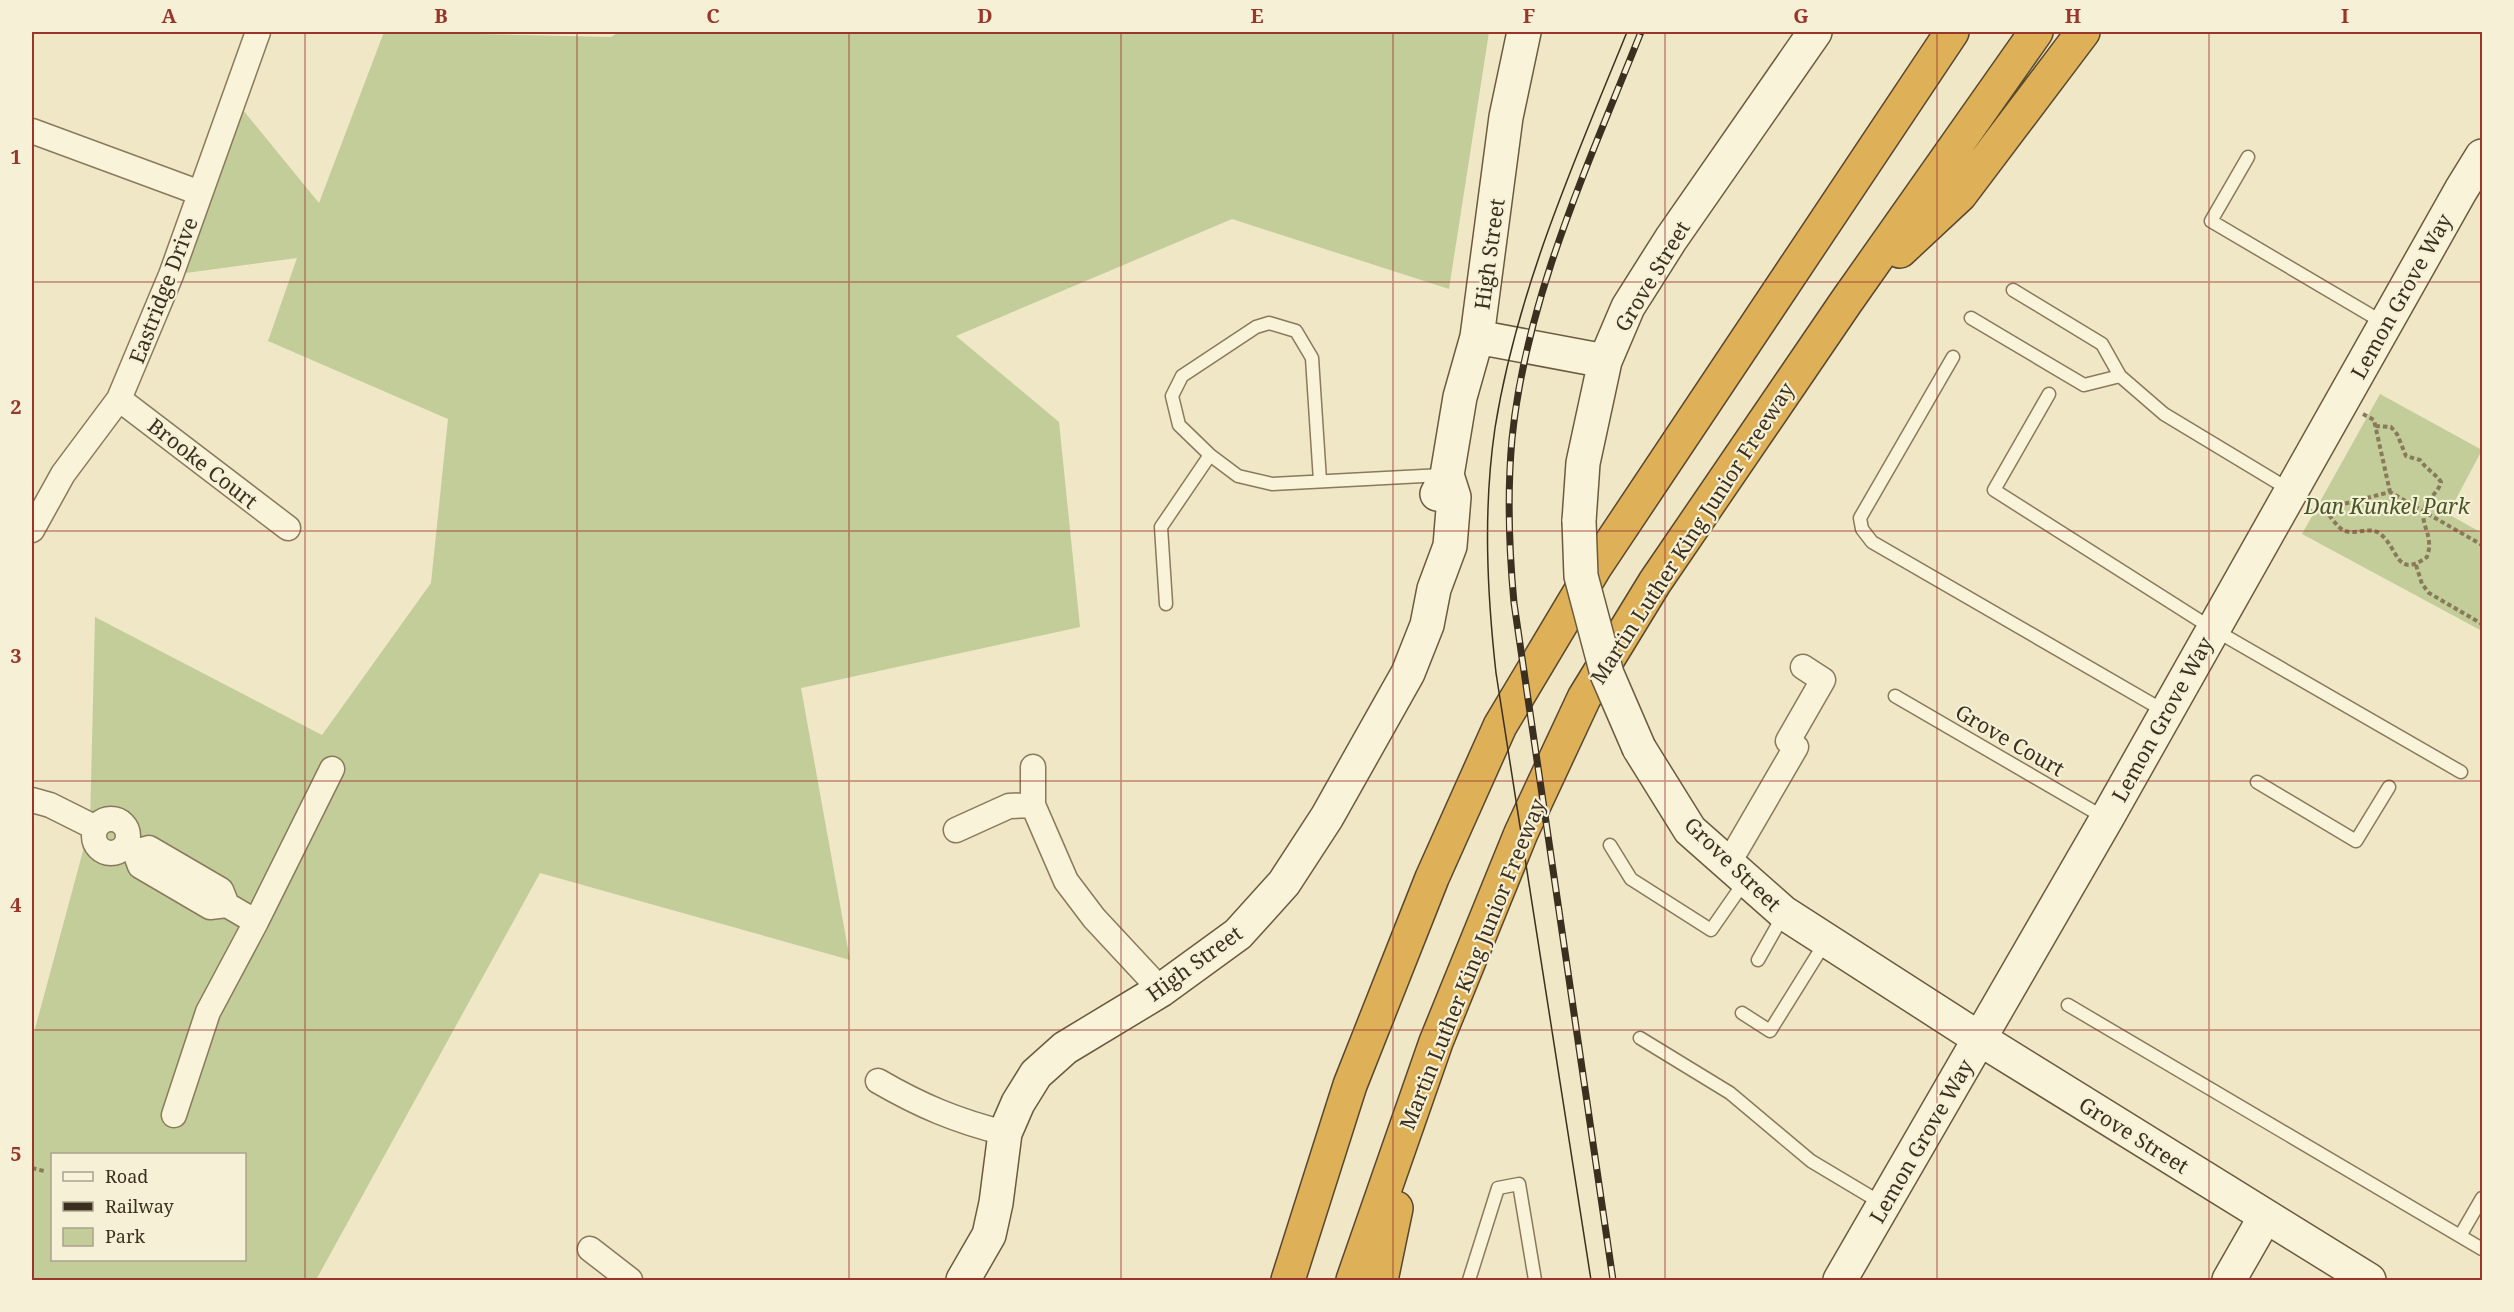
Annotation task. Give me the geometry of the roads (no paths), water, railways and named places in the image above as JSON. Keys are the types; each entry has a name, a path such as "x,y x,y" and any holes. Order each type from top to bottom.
{"highway":[{"path":"1288,1281 1350,1085 1432,878 1500,726 1595,567 1952,32"},
{"name":"Martin Luther King Junior Freeway","path":"1353,1281 1436,1042 1521,833 1584,698 1655,582 1846,302 2036,32"},
{"path":"1846,302 1960,195 2083,32"},
{"path":"1381,1281 1419,1091"}],"main road":[{"name":"High Street","path":"963,1281 989,1235 996,1203 1005,1133 1018,1102 1036,1074 1065,1048 1161,990 1238,934 1284,883 1327,817 1408,673 1427,625 1434,589 1450,546 1454,497 1447,475 1460,397 1477,337 1506,117 1524,32"},
{"name":"Grove Street","path":"1815,32 1665,249 1628,307 1605,361 1583,463 1579,521 1581,576 1604,663 1639,748 1690,830 1784,913 1980,1039 2369,1281"},
{"name":"Lemon Grove Way","path":"1840,1281 2167,712 2385,323 2482,156"},
{"path":"1477,337 1605,361"},
{"path":"2229,1281 2265,1217"}],"street":[{"name":"Eastridge Drive","path":"32,530 63,474 119,399 171,275 258,32"},
{"path":"32,131 200,194"},
{"name":"Brooke Court","path":"119,399 288,528"},
{"path":"1737,872 1796,747 1788,741 1823,680 1803,668"},
{"path":"1033,766 1033,805 1066,881 1094,918 1161,990"},
{"path":"174,1114 208,1012 256,922 332,769"},
{"path":"32,800 96,828 108,819 119,821 128,833 130,849 140,866 210,907 227,905 256,922"},
{"path":"956,830 1009,806 1033,805"},
{"path":"878,1081 908,1099 962,1122 1005,1133"},
{"path":"590,1249 630,1281"}],"lane":[{"path":"2248,156 2211,221 2385,323"},
{"path":"2013,290 2102,344 2121,376 2164,414 2289,495"},
{"path":"1971,318 2084,385 2121,376"},
{"path":"1320,481 1312,358 1296,331 1269,323 1256,327 1182,376 1172,396 1179,425 1210,455 1238,476 1272,484 1447,475"},
{"path":"1953,357 1860,518 1862,529 1872,542 2167,712"},
{"path":"2049,394 1994,490 2213,629 2461,772"},
{"path":"1166,604 1161,527 1210,455"},
{"name":"Grove Court","path":"1895,696 2106,818"},
{"path":"2257,782 2356,842 2389,787"},
{"path":"1610,845 1631,879 1711,930 1737,872"},
{"path":"1758,960 1784,913"},
{"path":"1742,1013 1770,1031 1826,940"},
{"path":"2068,1005 2482,1248"},
{"path":"1640,1038 1730,1093 1811,1161 1884,1204"},
{"path":"1469,1281 1498,1188 1519,1184 1535,1281"},
{"path":"2460,1236 2482,1198"}],"tram line":[{"path":"1591,1280 1496,673 1490,612 1488,520 1495,428 1518,326 1568,177 1627,32"}],"railway":[{"path":"1613,1280 1514,603 1509,501 1512,439 1519,386 1545,282 1581,181 1641,32"}],"park label":[{"name":"Dan Kunkel Park","path":"2387,506"}]}
